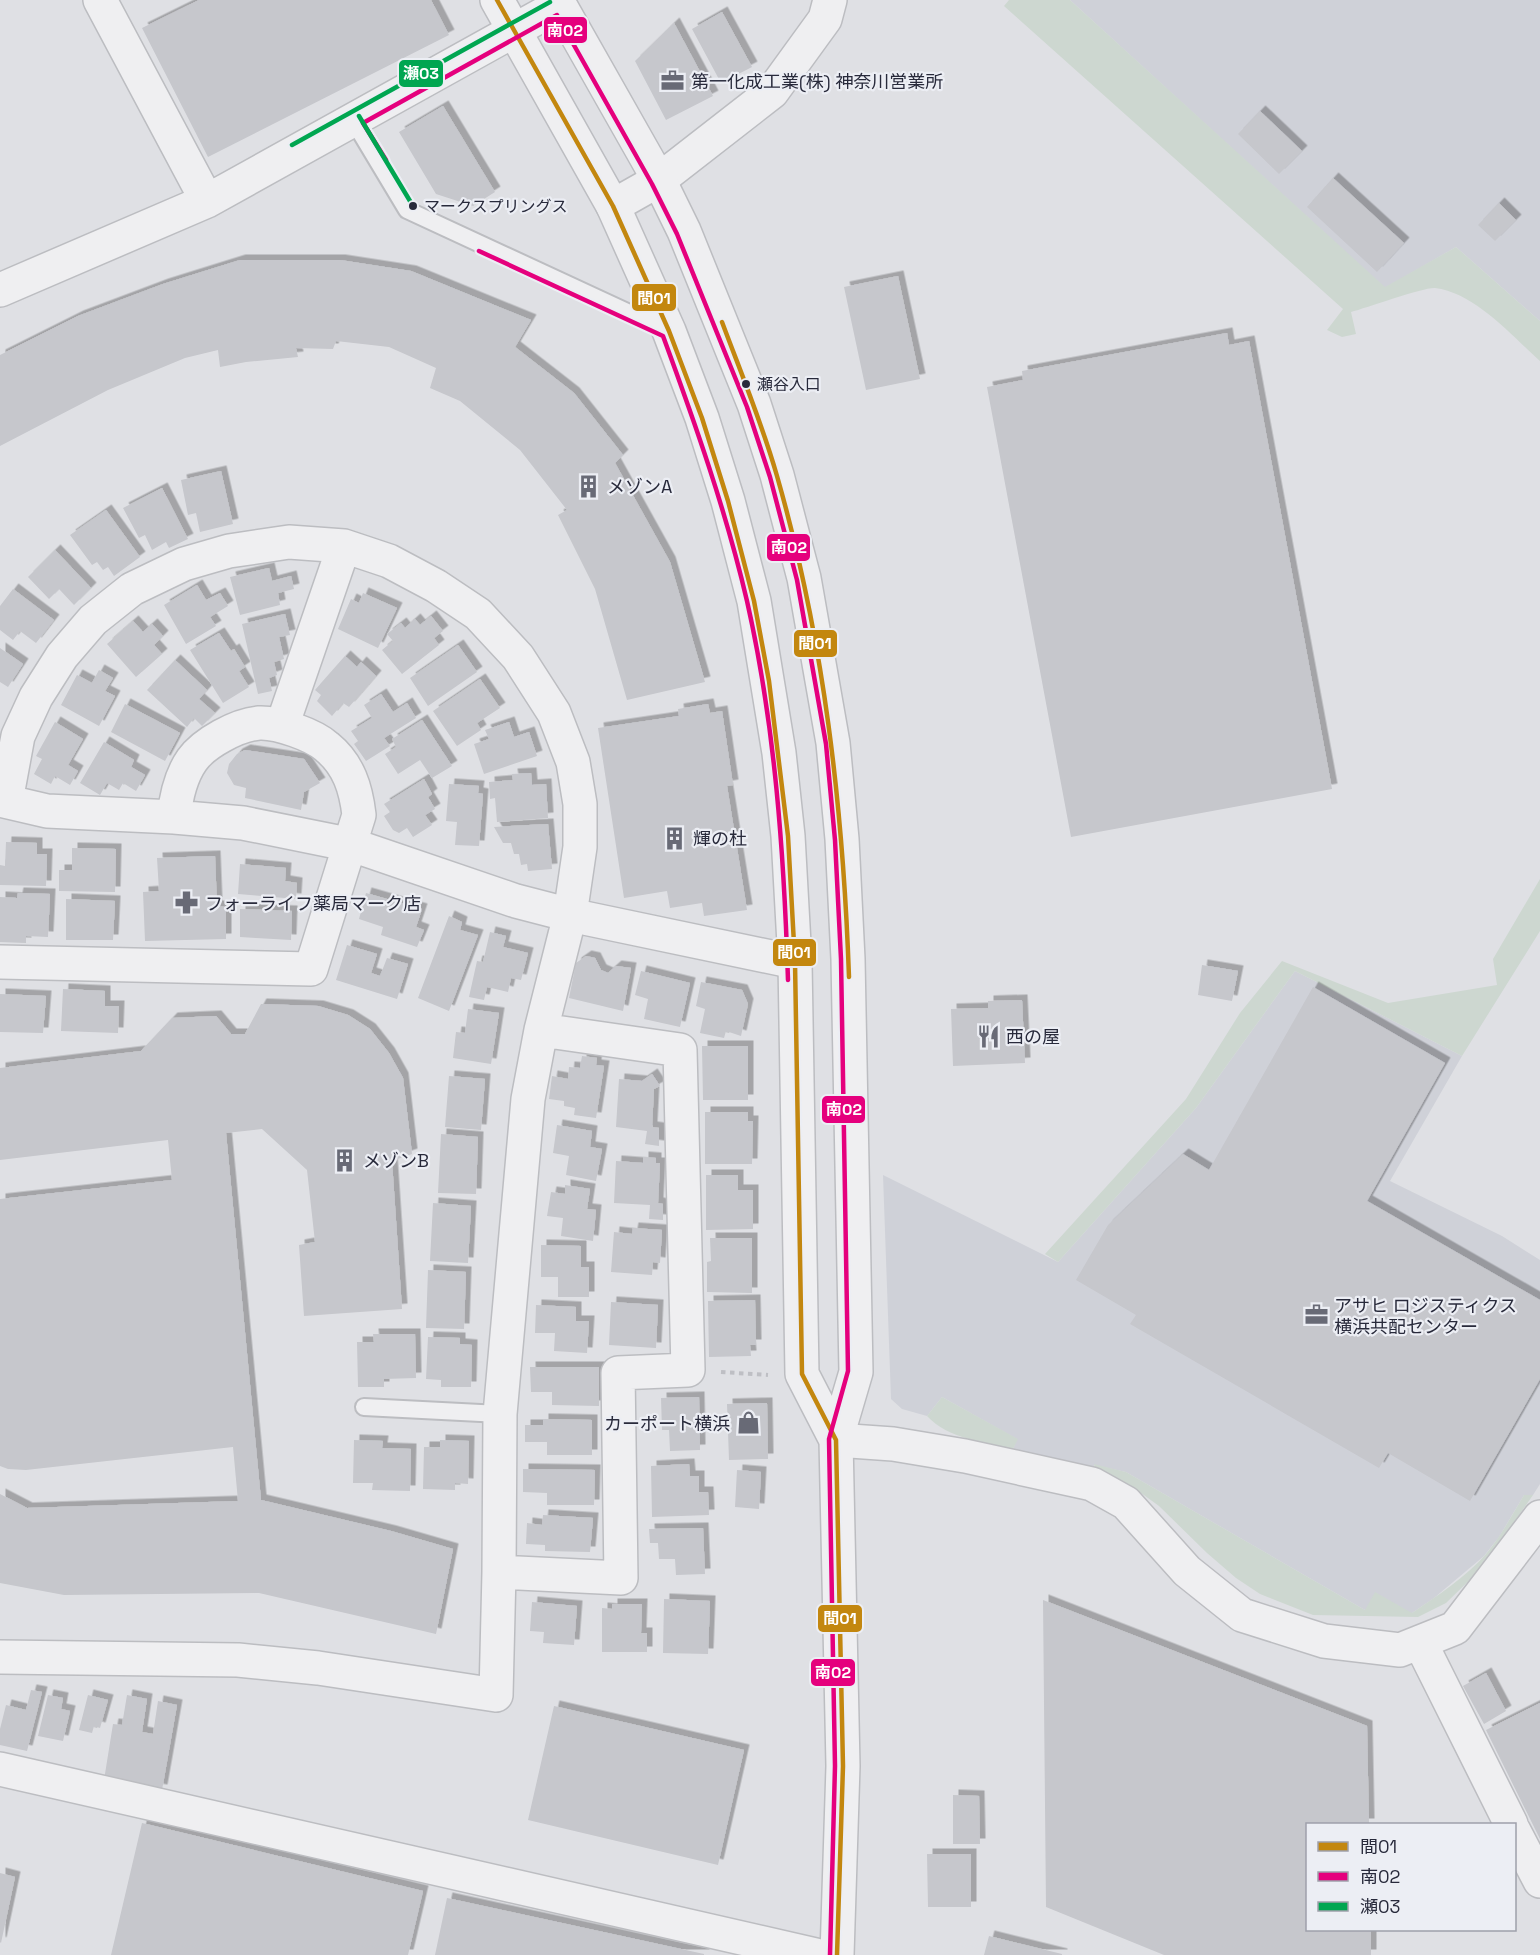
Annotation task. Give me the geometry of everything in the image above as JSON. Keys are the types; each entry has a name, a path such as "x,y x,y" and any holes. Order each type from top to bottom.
{"street":[{"path":"100,0 207,201"},
{"path":"497,0 613,206 669,331 705,428 728,501 754,601 779,753 788,836 795,962 802,1374 836,1440"},
{"path":"613,206 659,180 772,92 825,19 830,0"},
{"path":"0,290 207,201 563,2 659,180 684,231 721,318 754,404 777,475 804,578 833,742 842,838 848,959 856,1372 836,1440 843,1766 837,1955"},
{"path":"0,1657 238,1660 318,1668 496,1695 500,1414 528,1099 541,1030 570,915 580,847 579,804 573,762 554,713 518,657 478,614 436,586 389,561 344,546 289,542 229,551 184,564 132,589 93,620 62,656 36,697 18,736 3,801 47,811 243,823 351,845 516,901 570,915 795,962"},
{"path":"282,726 344,546"},
{"path":"0,962 311,969 359,815 356,790 344,766 327,746 282,726 260,723 236,729 212,743 193,759 181,782 174,817"},
{"path":"499,1572 621,1578 618,1373 688,1370 680,1050 541,1030"},
{"path":"836,1440 893,1444 965,1456 1092,1484 1126,1503 1187,1571 1242,1614 1324,1641 1400,1650 1455,1628 1540,1517"},
{"path":"1420,1642 1510,1823"},
{"path":"0,1769 816,1955"},
{"path":"1516,1833 1540,1881"}],"lane":[{"path":"353,120 407,210 669,331"},
{"path":"364,1407 500,1414"}],"shaded area":[{"path":"1009,0 1070,0 1385,287 1456,247 1540,321 1540,361 1478,306 1450,292 1435,288 1351,312 1356,334 1342,337 1327,330 1343,309 1004,6"},
{"path":"1070,0 1540,0 1540,321 1456,247 1385,288"},
{"path":"1540,879 1540,931 1462,1056 1295,971 1196,1108 1058,1262 1045,1254 1186,1099 1240,1013 1282,961 1388,1003 1497,985 1493,959"},
{"path":"1295,971 1462,1056 1390,1181 1502,1236 1540,1260 1540,1484 1533,1495 1524,1495 1499,1537 1484,1556 1434,1598 1412,1613 1365,1610 1126,1472 1094,1465 1095,1469 1013,1449 1017,1439 942,1397 927,1416 902,1409 891,1399 883,1175 1058,1262 1196,1108"},
{"path":"942,1397 1018,1439 1013,1449 956,1435 936,1424 927,1416"},
{"path":"1094,1464 1126,1472 1365,1610 1375,1592 1412,1613 1422,1607 1470,1571 1497,1540 1524,1495 1533,1495 1483,1567 1446,1603 1418,1617 1313,1615 1260,1594 1236,1578 1159,1506 1130,1485 1095,1469"}],"building":[{"path":"199,0 431,0 449,35 208,157 142,28"},
{"path":"722,12 752,67 721,83 692,29"},
{"path":"674,23 713,96 666,120 635,61"},
{"path":"443,106 495,192 473,206 436,194 399,132"},
{"path":"1260,111 1302,151 1279,174 1238,134"},
{"path":"1333,178 1404,243 1377,272 1307,207"},
{"path":"1499,203 1516,220 1495,241 1478,225"},
{"name":"メゾンA","path":"240,260 340,260 411,271 531,320 515,347 574,393 623,455 615,463 670,562 705,682 627,700 595,589 558,515 567,510 520,450 460,401 430,388 436,368 389,347 336,341 333,349 296,348 298,357 220,367 218,350 185,358 108,390 0,446 0,355 78,316 163,284"},
{"path":"898,276 920,379 866,390 844,287"},
{"path":"1227,333 1229,345 1249,341 1332,789 1071,837 987,387 1023,380 1022,371"},
{"path":"221,471 233,524 200,532 196,513 188,515 181,480"},
{"path":"162,488 188,539 169,548 166,542 152,550 145,535 139,538 123,508"},
{"path":"106,510 140,557 114,576 108,567 103,570 97,562 92,565 70,535"},
{"path":"55,550 91,588 74,605 59,589 49,599 28,577"},
{"path":"269,568 272,581 291,576 294,589 278,593 280,605 240,615 230,577"},
{"path":"197,585 206,600 220,593 228,606 210,617 216,626 186,644 164,605"},
{"path":"13,589 54,620 36,643 20,631 13,640 0,630 0,606"},
{"path":"363,593 397,608 378,648 338,629 351,599 359,603"},
{"path":"285,614 290,635 279,637 284,659 274,662 277,675 269,678 272,691 258,694 242,624"},
{"path":"431,616 443,631 434,638 439,645 402,674 382,650 393,641 387,634 401,623 405,628 415,619 420,625"},
{"path":"133,621 143,632 152,624 163,636 154,645 162,654 136,677 107,644"},
{"path":"219,633 231,651 234,649 245,667 239,671 249,687 223,703 190,650"},
{"path":"458,645 477,672 428,706 410,678"},
{"path":"0,648 23,664 8,687 0,682"},
{"path":"345,656 357,667 361,662 376,676 349,707 343,703 332,716 317,701 321,695 315,690"},
{"path":"175,660 207,690 199,699 215,713 202,726 194,718 187,727 147,690"},
{"path":"99,670 113,678 105,691 115,696 99,726 61,705 77,675 92,683"},
{"path":"480,679 500,708 477,723 481,730 457,746 433,711"},
{"path":"381,694 393,712 407,703 416,718 384,738 390,746 366,761 354,744 358,741 351,731 372,718 364,705"},
{"path":"125,704 180,733 165,761 111,732"},
{"name":"輝の杜","path":"708,704 710,713 722,711 733,785 727,786 747,910 704,916 702,903 670,908 667,891 624,898 598,728 679,716 678,709"},
{"path":"422,720 452,766 432,778 420,760 398,774 385,754 396,747 392,739"},
{"path":"55,722 83,739 68,765 78,771 70,785 55,776 51,784 34,774 42,759 36,756"},
{"path":"509,722 514,737 529,732 537,756 484,774 474,744 489,739 485,730"},
{"path":"104,742 134,760 131,767 145,775 136,791 123,783 119,790 107,783 100,795 80,783"},
{"path":"245,750 304,759 320,783 304,792 301,810 245,798 246,788 234,785 227,773 229,764 237,754"},
{"path":"531,773 532,785 546,784 548,818 497,822 495,798 490,799 489,782 513,780 512,774"},
{"path":"424,779 432,794 428,797 435,809 425,815 432,825 413,837 407,828 399,833 393,830 384,816 390,812 384,804"},
{"path":"449,784 479,786 478,793 483,794 479,846 455,845 457,822 446,821"},
{"path":"548,824 552,869 528,871 527,864 521,865 519,854 514,854 511,843 503,843 494,827"},
{"path":"6,842 37,843 37,854 47,854 46,886 0,885 0,865 5,866"},
{"path":"72,848 116,849 115,892 59,891 59,870 72,870"},
{"path":"215,856 217,906 226,907 226,939 145,941 143,892 159,891 157,858"},
{"path":"240,864 286,868 285,881 297,883 296,899 238,894"},
{"path":"18,893 50,894 48,937 26,936 26,943 0,942 0,897 17,898"},
{"path":"366,893 422,909 416,927 424,930 417,947 381,935 383,927 359,919"},
{"path":"66,899 115,901 113,940 66,940"},
{"path":"240,909 292,911 291,940 240,937"},
{"path":"449,916 462,922 460,930 478,935 449,1011 418,998"},
{"path":"490,932 506,936 503,947 528,953 521,980 511,978 508,992 487,987 484,1000 469,997 477,961 483,962"},
{"path":"347,945 377,954 371,973 380,976 387,958 408,964 397,999 336,980"},
{"path":"586,956 595,958 601,970 608,973 616,966 631,968 623,1011 569,998 576,963"},
{"path":"1202,965 1238,971 1232,1001 1198,995"},
{"path":"641,971 690,983 680,1027 644,1019 648,999 635,995"},
{"path":"701,982 742,990 748,1004 741,1036 726,1031 724,1038 700,1033 705,1009 696,1006"},
{"path":"1313,987 1445,1063 1367,1201 1540,1300 1540,1379 1470,1501 1388,1453 1379,1468 1130,1324 1136,1315 1076,1280 1108,1225 1183,1154 1209,1170"},
{"path":"63,989 105,991 105,1006 119,1006 118,1033 61,1031"},
{"path":"0,994 46,996 43,1033 0,1032"},
{"name":"西の屋","path":"1022,1000 1025,1063 953,1066 951,1009 988,1008 988,1001"},
{"path":"261,1004 318,1006 348,1015 370,1029 389,1053 403,1078 412,1154 392,1161 402,1309 304,1316 299,1245 315,1242 307,1170 262,1129 226,1133 261,1500 391,1531 453,1549 436,1634 259,1593 64,1595 0,1583 0,1494 27,1508 238,1501 233,1447 26,1470 0,1466 0,1199 172,1180 168,1140 0,1160 0,1068 141,1051 172,1018 216,1016 231,1034 245,1034"},
{"path":"468,1009 499,1013 491,1064 453,1058 456,1032 465,1033"},
{"path":"702,1046 748,1046 748,1100 703,1100"},
{"path":"582,1056 597,1058 596,1065 604,1066 596,1118 574,1115 575,1108 564,1106 564,1101 549,1099 552,1076 568,1079 569,1067 580,1068"},
{"path":"652,1074 660,1086 654,1089 652,1127 659,1128 659,1146 645,1144 647,1131 616,1127 619,1079 642,1081"},
{"path":"449,1076 485,1079 481,1130 445,1127"},
{"path":"705,1112 748,1112 748,1121 753,1121 752,1164 705,1164"},
{"path":"557,1125 592,1131 590,1147 602,1149 596,1181 566,1175 569,1156 553,1153"},
{"path":"441,1134 478,1137 476,1194 438,1193"},
{"path":"643,1157 656,1158 656,1163 660,1163 658,1203 663,1204 663,1220 649,1219 650,1205 614,1203 616,1161 643,1163"},
{"path":"706,1175 738,1175 738,1190 753,1190 753,1229 706,1230"},
{"path":"565,1185 590,1189 587,1209 596,1210 593,1241 561,1236 563,1218 547,1216 551,1192 565,1194"},
{"path":"433,1203 471,1206 468,1263 430,1261"},
{"path":"633,1228 662,1230 660,1263 653,1262 652,1275 611,1272 614,1232 632,1234"},
{"path":"710,1238 752,1238 752,1293 707,1292 707,1262 711,1261"},
{"path":"541,1245 581,1246 581,1267 589,1267 589,1297 558,1297 558,1277 541,1277"},
{"path":"428,1270 466,1272 464,1329 426,1328"},
{"path":"755,1300 756,1345 750,1345 751,1356 709,1357 708,1301"},
{"path":"611,1302 658,1305 656,1348 609,1345"},
{"path":"536,1305 576,1307 576,1321 589,1321 587,1353 554,1351 555,1333 535,1333"},
{"path":"373,1334 415,1334 416,1378 384,1379 384,1387 358,1387 357,1342 374,1342"},
{"path":"428,1337 460,1338 460,1344 472,1345 471,1387 441,1387 441,1380 426,1379"},
{"path":"530,1367 599,1367 599,1406 552,1405 552,1392 531,1392"},
{"path":"699,1397 700,1450 670,1451 669,1430 662,1430 661,1398"},
{"path":"767,1403 768,1459 729,1460 727,1404"},
{"path":"543,1419 592,1420 592,1455 547,1455 547,1442 525,1442 525,1425 543,1425"},
{"path":"354,1440 383,1441 382,1448 411,1449 410,1491 372,1490 373,1483 353,1483"},
{"path":"440,1440 469,1441 468,1484 455,1483 455,1490 423,1489 424,1447 440,1447"},
{"path":"689,1464 690,1476 699,1476 699,1492 708,1492 709,1515 652,1517 651,1466"},
{"path":"523,1469 595,1470 594,1505 547,1505 547,1493 523,1492"},
{"path":"737,1470 761,1472 759,1509 735,1507"},
{"path":"543,1515 593,1518 590,1552 545,1551 545,1545 526,1544 527,1523 542,1525"},
{"path":"703,1528 705,1574 676,1575 675,1559 659,1559 658,1543 650,1543 649,1529"},
{"path":"664,1599 710,1601 708,1654 663,1653"},
{"path":"1043,1600 1367,1726 1369,1823 1306,1823 1306,1931 1371,1931 1371,1955 1164,1955 1046,1907"},
{"path":"532,1602 577,1606 574,1645 543,1643 544,1632 530,1631"},
{"path":"612,1604 642,1604 641,1633 647,1633 647,1652 602,1652 602,1608 612,1609"},
{"path":"1486,1673 1506,1711 1484,1724 1463,1686"},
{"path":"31,1690 42,1692 27,1751 0,1745 0,1729 6,1705 26,1710"},
{"path":"48,1695 63,1698 61,1709 70,1711 63,1741 38,1736"},
{"path":"88,1695 108,1700 100,1728 94,1726 92,1733 79,1730"},
{"path":"127,1695 147,1699 142,1732 153,1734 158,1701 177,1705 162,1790 104,1780 113,1724 122,1725"},
{"path":"1540,1703 1540,1839 1486,1730"},
{"path":"554,1706 744,1750 718,1865 528,1820"},
{"path":"953,1795 979,1796 980,1844 953,1844"},
{"path":"142,1823 423,1891 408,1955 111,1955"},
{"path":"927,1854 971,1854 971,1907 928,1907"},
{"path":"0,1873 15,1877 1,1943 0,1942"},
{"path":"447,1898 704,1954 704,1955 435,1955"},
{"path":"989,1936 1062,1954 1062,1955 984,1955"}],"transit line":[{"name":"間01","path":"497,0 613,206 669,331 702,418 728,501 754,601 769,681 788,836 795,962 802,1374 836,1440 843,1766 837,1955"},
{"name":"瀬03","path":"292,145 550,2"},
{"name":"南02","path":"386,160 363,123 557,15 652,184 677,234 747,407 770,477 797,580 826,744 835,840 841,959 848,1371 829,1439 835,1766 830,1955"},
{"name":"瀬03","path":"359,116 413,206"},
{"name":"南02","path":"479,251 663,336 720,501 739,567 757,648 771,742 781,837 788,980"},
{"name":"間01","path":"722,322 771,456 807,600 819,662 836,787 849,977"}],"place":[{"name":"第一化成工業(株) 神奈川営業所","path":"673,81"},
{"name":"マークスプリングス","path":"413,206"},
{"name":"瀬谷入口","path":"746,384"},
{"name":"メゾンA","path":"589,486"},
{"name":"輝の杜","path":"675,838"},
{"name":"フォーライフ薬局マーク店","path":"187,903"},
{"name":"西の屋","path":"988,1036"},
{"name":"メゾンB","path":"345,1160"},
{"name":"アサヒ ロジスティクス 横浜共配センター","path":"1316,1315"},
{"name":"カーポート横浜","path":"748,1423"}]}
